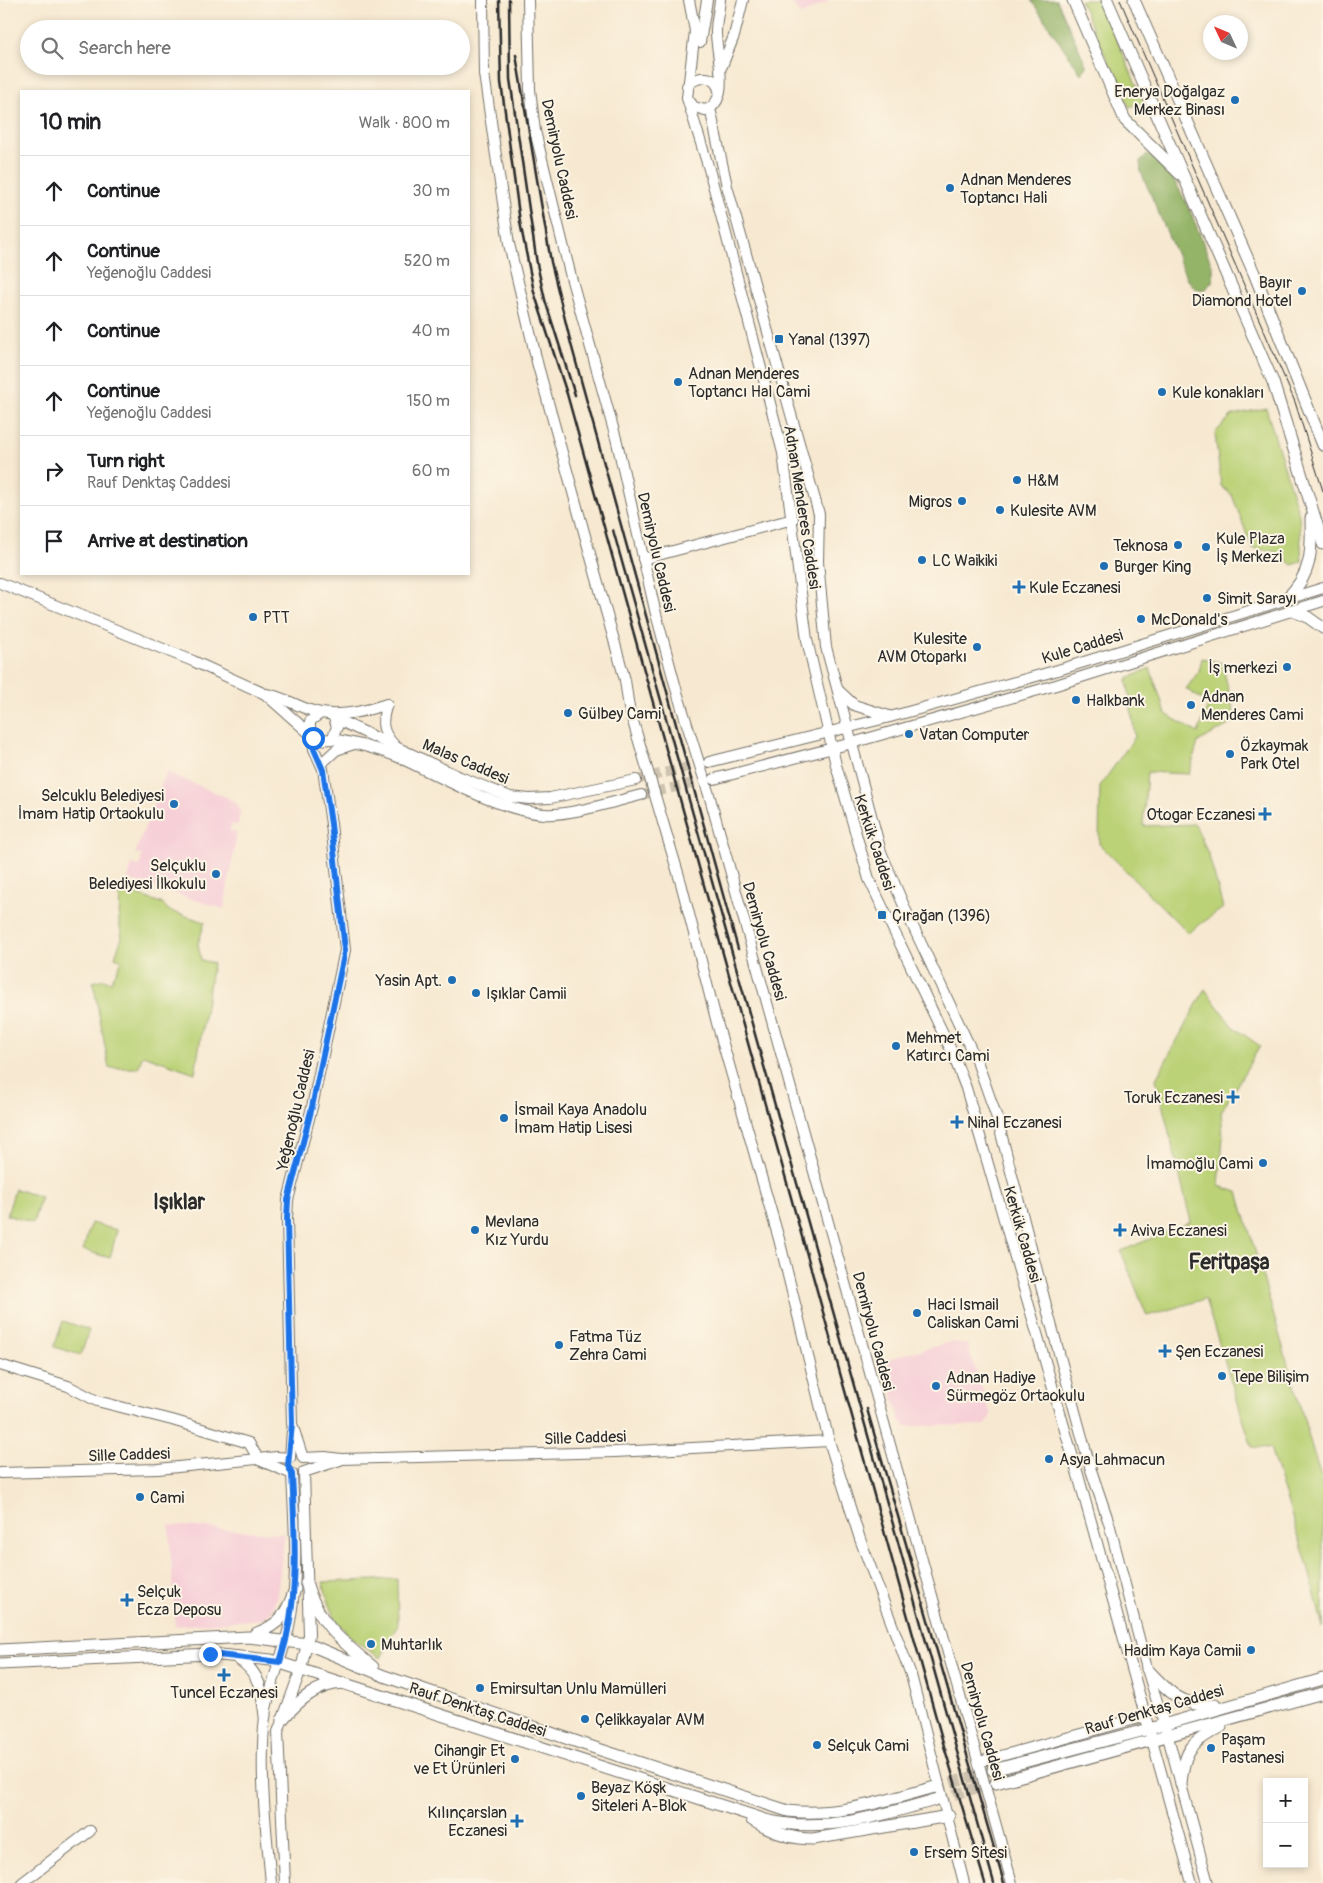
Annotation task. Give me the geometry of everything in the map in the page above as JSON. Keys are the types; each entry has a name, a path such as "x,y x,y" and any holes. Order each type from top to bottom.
{"main road":[{"path":"1073,0 1125,120 1172,165 1190,187"},
{"path":"1107,0 1190,187 1273,382 1323,544"},
{"path":"1134,0 1254,272 1323,445"},
{"path":"1310,504 1310,560 1298,588 1288,605 1323,628"},
{"path":"306,1582 310,1596 327,1627 337,1638 384,1676"},
{"path":"248,1636 268,1630 279,1622 287,1610 295,1589"},
{"name":"Rauf Denktaş Caddesi","path":"0,1650 248,1636 286,1640 308,1644 384,1676 788,1811 816,1812 855,1807 935,1787"},
{"name":"Rauf Denktaş Caddesi","path":"0,1664 172,1655 233,1656 280,1662 781,1823 822,1824 872,1817 938,1799"},
{"path":"233,1656 248,1666 257,1676 265,1716"},
{"path":"1147,1669 1169,1692 1183,1702 1200,1705 1234,1703"},
{"name":"Rauf Denktaş Caddesi","path":"994,1770 1149,1729 1234,1703 1323,1679"},
{"path":"282,1720 300,1700 313,1692 332,1684 347,1683"},
{"name":"Rauf Denktaş Caddesi","path":"996,1783 1323,1693"},
{"path":"1181,1784 1183,1762 1191,1746 1201,1737 1245,1715"},
{"path":"736,1810 776,1833 804,1839 823,1838 949,1816"}],"street":[{"path":"483,0 484,74 509,244 538,366 625,680 629,708 681,883 717,1023 779,1239 829,1440 860,1539 911,1675 949,1816 964,1883"},
{"name":"Demiryolu Caddesi","path":"528,0 530,89 536,131 571,277 617,442 643,559 677,692 710,798 1012,1883"},
{"path":"689,0 695,31 687,98 694,107 699,109 710,108 717,100 719,90 721,70 716,32 720,0"},
{"path":"687,86 701,38 707,0"},
{"path":"721,70 734,36 743,0"},
{"path":"687,86 695,79 706,77 715,82 719,90"},
{"name":"Adnan Menderes Caddesi","path":"687,98 709,170 783,453 793,519 807,640 831,748"},
{"name":"Adnan Menderes Caddesi","path":"710,108 727,186 819,514 821,606 826,648 852,743"},
{"path":"643,559 793,519"},
{"path":"0,583 202,665 265,694 311,736 322,742 330,740"},
{"name":"Kule Caddesi","path":"852,743 1065,682 1288,605 1323,588"},
{"name":"Kule Caddesi","path":"848,727 1288,605 1323,601"},
{"path":"838,690 854,705 890,716"},
{"name":"Malas Caddesi","path":"265,694 280,696 328,715 396,748 497,792 529,799 550,798 636,780"},
{"path":"323,766 314,749 310,721 328,715 354,713 387,704 382,721 382,729 396,748"},
{"path":"323,766 330,740 337,727 328,715"},
{"path":"709,762 848,727"},
{"name":"Malas Caddesi","path":"330,740 355,744 396,757 459,786 498,801 545,814 590,808 641,795"},
{"path":"714,779 852,743"},
{"name":"Kerkük Caddesi","path":"852,743 881,852 910,920 978,1064 997,1118 1046,1309 1091,1470 1109,1523 1147,1669 1165,1724 1208,1883"},
{"path":"323,766 336,750 355,744"},
{"name":"Kerkük Caddesi","path":"831,748 869,879 952,1052 966,1088 1078,1475 1192,1883"},
{"name":"Yeğenoğlu Caddesi","path":"303,1458 292,1424 286,1243 288,1200 312,1107 345,950 323,766"},
{"path":"0,1365 68,1386 97,1401 172,1420 250,1443 260,1460 292,1474 297,1475 341,1460"},
{"path":"271,1883 262,1777 265,1716 286,1640 295,1589 296,1569 292,1474 288,1466 292,1424"},
{"name":"Sille Caddesi","path":"341,1460 615,1452 829,1440"},
{"path":"290,1458 296,1456 303,1458 325,1456 341,1460"},
{"name":"Sille Caddesi","path":"0,1473 158,1469 277,1457 290,1458"},
{"path":"285,1883 278,1732 308,1644 304,1472 306,1464 303,1458"},
{"path":"979,1762 1146,1716"},
{"path":"22,1883 90,1831"}],"shaded area":[{"path":"789,0 830,0 801,15"},
{"path":"166,772 226,797 237,804 240,811 238,825 231,824 230,831 237,833 224,909 128,879 132,864 140,866 142,855 135,854"},
{"name":"Adnan Hadiye Sürmegöz Ortaokulu","path":"951,1342 967,1344 991,1415 985,1425 905,1426 900,1420 883,1360"},
{"path":"169,1525 285,1534 277,1595 272,1611 263,1619 175,1626"}],"green space":[{"path":"1031,0 1057,0 1087,67 1081,74"},
{"path":"1080,0 1100,0 1144,103 1129,107"},
{"path":"1146,155 1157,160 1167,171 1177,186 1194,221 1213,267 1213,281 1205,290 1196,289 1187,279 1141,172 1140,161"},
{"path":"1266,408 1299,515 1302,562 1292,565 1277,552 1252,548 1232,495 1221,486 1215,433 1232,415"},
{"path":"1202,658 1222,663 1236,721 1198,742 1189,774 1147,772 1143,826 1195,824 1209,856 1223,908 1188,933 1099,844 1100,786 1135,737 1127,679 1150,668 1166,714 1198,733 1209,704 1186,689 1199,671"},
{"path":"120,889 161,903 170,911 205,922 198,944 201,960 213,963 195,1073 143,1055 138,1068 109,1068 93,982 104,979 111,982 122,960 115,957 122,937 119,922"},
{"path":"1205,989 1232,1026 1260,1046 1221,1112 1223,1137 1219,1186 1238,1192 1323,1485 1323,1628 1308,1566 1270,1448 1252,1447 1205,1299 1147,1316 1121,1251 1191,1222 1156,1079"},
{"path":"15,1189 41,1197 33,1223 7,1215"},
{"path":"91,1223 117,1230 110,1258 83,1250"},
{"path":"63,1321 89,1330 81,1355 54,1347"},
{"path":"397,1579 398,1624 381,1658 357,1642 342,1627 331,1609 323,1582"}],"tunnel":[{"path":"636,780 708,762"},
{"path":"641,795 711,779"},
{"path":"935,1787 992,1771"},
{"path":"938,1799 994,1783"}],"tram line":[{"path":"1120,0 1295,402 1323,491"}],"railway":[{"path":"499,0 501,82 520,222 534,292 567,394 944,1746 985,1883"},
{"path":"509,0 510,79 537,264 545,300 575,395"},
{"path":"516,55 551,262 571,344 738,949"},
{"path":"613,530 994,1883"},
{"path":"867,1409 1004,1883"}],"place":[{"name":"Enerya Doğalgaz Merkez Binası","path":"1235,100"},
{"name":"Adnan Menderes Toptancı Hali","path":"950,188"},
{"name":"Bayır Diamond Hotel","path":"1302,291"},
{"name":"Yanal (1397)","path":"779,339"},
{"name":"Adnan Menderes Toptancı Hal Cami","path":"678,382"},
{"name":"Kule konakları","path":"1162,392"},
{"name":"H&M","path":"1017,480"},
{"name":"Migros","path":"962,501"},
{"name":"Kulesite AVM","path":"1000,510"},
{"name":"Teknosa","path":"1178,545"},
{"name":"Kule Plaza İş Merkezi","path":"1206,547"},
{"name":"LC Waikiki","path":"922,560"},
{"name":"Burger King","path":"1104,566"},
{"name":"Kule Eczanesi","path":"1019,587"},
{"name":"Simit Sarayı","path":"1207,598"},
{"name":"PTT","path":"253,617"},
{"name":"McDonald's","path":"1141,619"},
{"name":"Kulesite AVM Otoparkı","path":"977,647"},
{"name":"İş merkezi","path":"1287,667"},
{"name":"Halkbank","path":"1076,700"},
{"name":"Adnan Menderes Cami","path":"1191,705"},
{"name":"Gülbey Cami","path":"568,713"},
{"name":"Vatan Computer","path":"909,734"},
{"name":"Özkaymak Park Otel","path":"1230,754"},
{"name":"Selcuklu Belediyesi İmam Hatip Ortaokulu","path":"174,804"},
{"name":"Otogar Eczanesi","path":"1265,814"},
{"name":"Selçuklu Belediyesi İlkokulu","path":"216,874"},
{"name":"Çırağan (1396)","path":"882,915"},
{"name":"Yasin Apt.","path":"452,980"},
{"name":"Işıklar Camii","path":"476,993"},
{"name":"Mehmet Katırcı Cami","path":"896,1046"},
{"name":"Toruk Eczanesi","path":"1233,1097"},
{"name":"İsmail Kaya Anadolu İmam Hatip Lisesi","path":"504,1118"},
{"name":"Nihal Eczanesi","path":"957,1122"},
{"name":"İmamoğlu Cami","path":"1263,1163"},
{"name":"Mevlana Kız Yurdu","path":"475,1230"},
{"name":"Aviva Eczanesi","path":"1120,1230"},
{"name":"Haci Ismail Caliskan Cami","path":"917,1313"},
{"name":"Fatma Tüz Zehra Cami","path":"559,1345"},
{"name":"Şen Eczanesi","path":"1165,1351"},
{"name":"Tepe Bilişim","path":"1222,1376"},
{"name":"Adnan Hadiye Sürmegöz Ortaokulu","path":"936,1386"},
{"name":"Asya Lahmacun","path":"1049,1459"},
{"name":"Cami","path":"140,1497"},
{"name":"Selçuk Ecza Deposu","path":"127,1600"},
{"name":"Muhtarlık","path":"371,1644"},
{"name":"Hadim Kaya Camii","path":"1251,1650"},
{"name":"Tuncel Eczanesi","path":"224,1675"},
{"name":"Emirsultan Unlu Mamülleri","path":"480,1688"},
{"name":"Çelikkayalar AVM","path":"585,1719"},
{"name":"Selçuk Cami","path":"817,1745"},
{"name":"Paşam Pastanesi","path":"1211,1748"},
{"name":"Cihangir Et ve Et Ürünleri","path":"515,1759"},
{"name":"Beyaz Köşk Siteleri A-Blok","path":"581,1796"},
{"name":"Kılınçarslan Eczanesi","path":"517,1821"},
{"name":"Ersem Sitesi","path":"914,1852"}],"district":[{"name":"Işıklar","path":"179,1202"},
{"name":"Feritpaşa","path":"1229,1262"}],"route":[{"path":"210,1654 280,1662 290,1622 295,1589 296,1569 292,1474 288,1466 292,1424 286,1243 288,1200 312,1107 345,950 323,770 314,749 313,738"}]}
